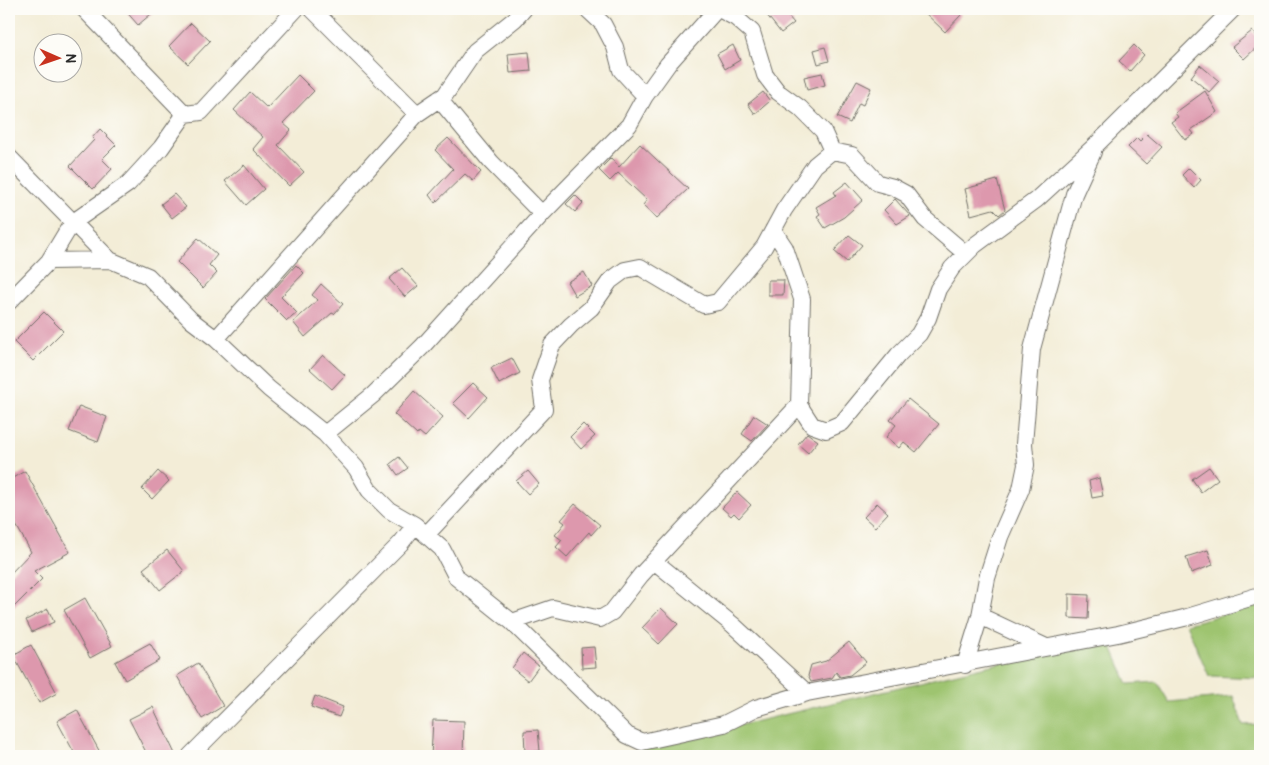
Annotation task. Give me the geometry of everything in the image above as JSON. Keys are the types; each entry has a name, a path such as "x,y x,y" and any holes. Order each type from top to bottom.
{"street":[{"path":"85,9 185,114"},
{"path":"9,302 49,261 72,223 128,184 161,148 185,114 201,112 296,9"},
{"path":"312,9 417,114"},
{"path":"216,339 417,114 446,95 475,51 515,19 524,9"},
{"path":"587,9 603,24 615,47 621,70 645,96"},
{"path":"325,434 373,395 422,347 542,214 629,125 645,96 668,64 718,9 736,18 752,32 765,75 778,92 800,108 823,131 832,151"},
{"path":"773,230 785,248 802,299 799,405 812,425 826,430 842,423 898,355 919,334 928,318 938,289 966,254 1036,200 1096,145 1233,9"},
{"path":"439,99 491,162 542,214"},
{"path":"965,665 980,616 987,578 1000,537 1021,489 1026,465 1024,444 1032,348 1074,194 1096,145"},
{"path":"190,756 401,543 421,530 544,409 540,380 552,345 570,325 591,308 610,281 625,270 640,267 704,305 718,302 764,247 773,230 816,165 832,151"},
{"path":"832,151 852,155 878,183 906,194 925,219 966,254"},
{"path":"9,157 110,260 148,276 191,320 216,339 268,389 325,434 356,468 369,490 389,510 421,530 442,549 457,578 512,622 627,735 642,742 724,724 756,708 806,694 965,665 1046,647 1118,634 1184,618 1260,595"},
{"path":"49,261 110,260"},
{"path":"512,622 553,608 600,619 612,612 654,561 799,405"},
{"path":"654,561 733,625 806,694"},
{"path":"980,616 1046,647"}],"green space":[{"path":"1260,605 1260,678 1209,676 1186,624"},
{"path":"1108,637 1128,684 1157,682 1169,702 1233,696 1243,725 1260,724 1260,756 643,756 637,750"}],"building":[{"path":"124,9 157,9 138,25"},
{"path":"772,9 782,9 794,23 781,33 766,14"},
{"path":"921,9 955,9 961,15 945,32"},
{"path":"191,23 210,41 188,64 169,46"},
{"path":"1252,31 1260,41 1260,44 1244,59 1232,47"},
{"path":"733,45 740,60 725,69 717,54"},
{"path":"1134,45 1144,55 1130,71 1119,61"},
{"path":"825,47 829,61 818,64 814,50"},
{"path":"529,52 531,71 510,73 508,54"},
{"path":"1200,65 1219,81 1209,92 1191,77"},
{"path":"822,73 825,85 807,90 804,77"},
{"path":"298,75 314,91 283,123 291,130 278,145 304,172 289,186 253,149 263,137 234,110 250,92 267,108"},
{"path":"857,81 871,88 863,105 859,103 850,123 837,117"},
{"path":"1205,91 1217,112 1191,130 1194,134 1185,140 1171,122 1178,117 1175,113"},
{"path":"763,92 770,101 755,114 748,104"},
{"path":"100,129 116,145 102,159 112,169 93,189 70,166 94,140 92,138"},
{"path":"1147,134 1162,147 1146,164 1128,147 1137,138 1140,141"},
{"path":"448,138 481,172 473,181 465,174 435,203 429,195 453,169 435,150"},
{"path":"640,144 688,189 657,218 643,205 647,200 618,173 610,181 599,170 611,158 619,167"},
{"path":"244,165 264,189 246,205 225,181"},
{"path":"1189,168 1201,180 1194,188 1182,175"},
{"path":"997,180 1005,210 999,215 993,209 971,215 965,189"},
{"path":"847,182 863,200 844,217 825,228 817,216 820,214 816,207 836,195 834,192"},
{"path":"174,194 186,207 172,218 161,204"},
{"path":"575,195 583,203 575,212 566,204"},
{"path":"895,199 910,216 897,224 884,210"},
{"path":"849,235 862,245 847,262 834,251"},
{"path":"198,238 217,255 209,265 217,273 203,288 177,262"},
{"path":"296,265 304,273 281,297 297,313 287,321 265,299"},
{"path":"402,268 418,286 405,297 389,279"},
{"path":"584,272 592,286 575,296 567,282"},
{"path":"768,280 784,280 783,295 768,295"},
{"path":"321,284 343,304 334,314 332,313 305,337 293,322 318,300 312,295"},
{"path":"44,312 63,331 33,361 14,342"},
{"path":"323,355 345,375 332,389 310,369"},
{"path":"512,358 520,373 499,384 491,368"},
{"path":"473,383 488,397 469,418 453,403"},
{"path":"414,391 443,417 425,437 419,432 417,435 394,414"},
{"path":"908,399 939,424 916,452 904,442 899,448 886,437 896,425 890,420"},
{"path":"79,406 107,417 98,442 69,431"},
{"path":"754,415 768,424 752,441 742,434"},
{"path":"583,424 595,436 581,449 570,437"},
{"path":"807,433 818,441 808,453 798,444"},
{"path":"399,457 408,468 398,475 390,464"},
{"path":"1209,467 1218,479 1201,492 1192,479"},
{"path":"25,471 70,552 34,571 42,579 9,612 9,575 31,552 9,512 9,480"},
{"path":"158,471 169,481 152,499 142,489"},
{"path":"528,471 539,484 528,494 516,481"},
{"path":"1099,478 1103,496 1092,498 1089,481"},
{"path":"737,492 751,505 739,518 734,513 731,516 722,508"},
{"path":"877,503 888,513 875,527 864,517"},
{"path":"575,504 600,525 591,535 589,532 567,557 556,547 562,540 555,535 565,523 561,520"},
{"path":"167,550 184,571 160,590 143,569"},
{"path":"1208,550 1213,565 1191,573 1186,557"},
{"path":"1069,594 1089,595 1088,619 1069,618"},
{"path":"85,598 112,646 90,658 64,610"},
{"path":"661,608 678,624 659,644 642,628"},
{"path":"48,609 54,622 32,632 26,620"},
{"path":"849,642 866,662 850,675 840,677 836,672 832,678 811,682 808,676 811,665 826,661"},
{"path":"150,643 160,660 125,680 115,662"},
{"path":"31,645 57,693 39,703 13,655"},
{"path":"594,647 596,667 582,668 581,648"},
{"path":"523,653 539,666 528,681 512,668"},
{"path":"198,663 223,706 202,719 177,676"},
{"path":"315,696 343,707 339,717 311,707"},
{"path":"153,707 176,756 148,756 129,719"},
{"path":"77,710 102,756 76,756 57,721"},
{"path":"433,720 464,721 463,756 431,756"},
{"path":"538,730 540,751 525,752 524,731"}]}
